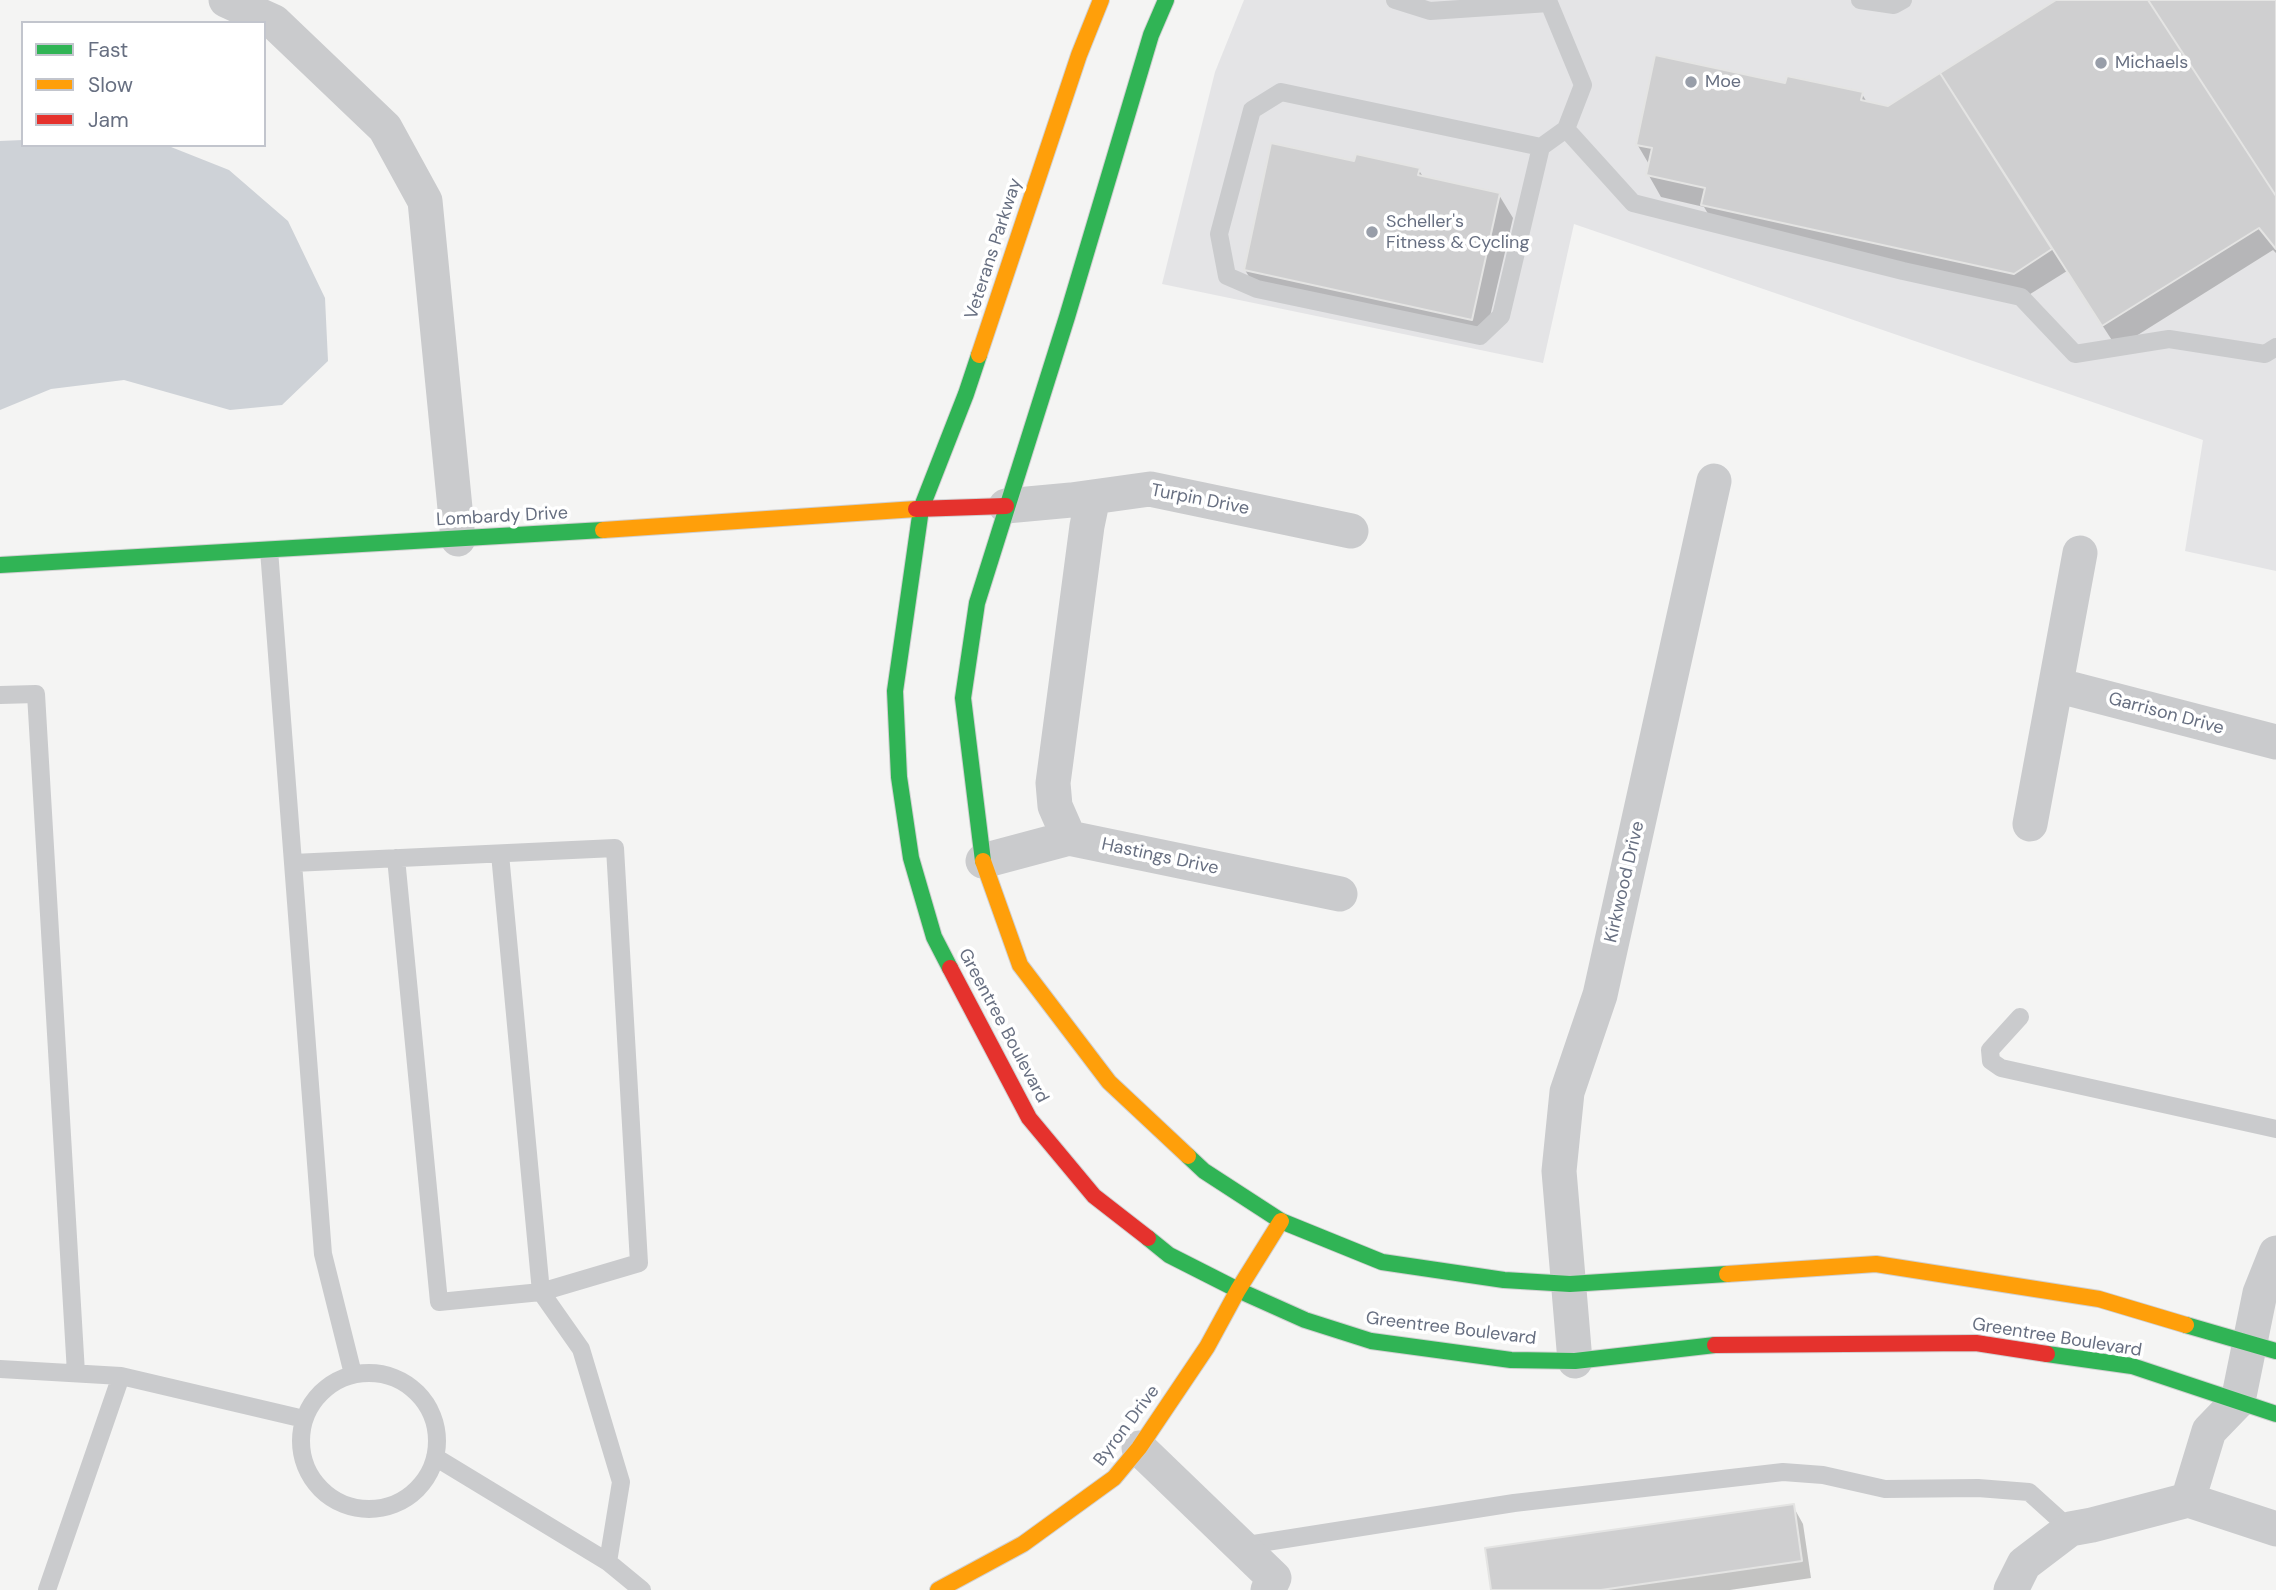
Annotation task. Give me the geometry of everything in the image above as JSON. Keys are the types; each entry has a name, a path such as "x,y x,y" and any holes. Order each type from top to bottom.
{"main road":[{"name":"Veterans Parkway","path":"921,509 966,394 1079,55 1101,0"},
{"path":"1166,0 1151,36 1067,317 977,603 963,698 982,861 1020,965 1109,1082 1204,1171 1281,1221 1382,1262 1504,1280 1570,1284 1876,1265 2099,1299 2262,1347"},
{"name":"Lombardy Drive","path":"0,565 1006,506"},
{"name":"Greentree Boulevard","path":"921,509 895,691 898,777 911,858 934,937 1029,1118 1094,1196 1169,1255 1305,1320 1371,1341 1511,1360 1575,1361 1723,1344 1976,1343 2133,1366 2276,1414"},
{"name":"Byron Drive","path":"938,1590 1023,1544 1114,1478 1139,1448 1207,1348 1238,1290 1281,1221"}],"street":[{"path":"226,0 274,22 385,128 425,201 458,539"},
{"name":"Kirkwood Drive","path":"1575,1361 1559,1171 1567,1091 1600,995 1714,481"},
{"name":"Turpin Drive","path":"1006,506 1150,489 1351,531"},
{"path":"1069,838 1055,806 1053,783 1093,497"},
{"path":"2030,824 2080,553"},
{"name":"Garrison Drive","path":"2056,685 2276,742"},
{"name":"Hastings Drive","path":"982,861 1069,838 1340,894"},
{"path":"2188,1500 2209,1431 2238,1401 2262,1347 2260,1293 2276,1253"},
{"path":"1139,1448 1274,1578 1268,1590"},
{"path":"2011,1590 2024,1564 2070,1529 2188,1500 2276,1529"}],"lane":[{"path":"1395,0 1430,11 1555,1 1583,85 1566,129 1541,148 1501,316 1480,336 1257,289 1227,276 1219,234 1252,110 1281,92 1541,148"},
{"path":"1860,0 1894,5 1903,0"},
{"path":"1566,129 1633,203 1902,271 2021,297 2075,354 2169,340 2265,354 2276,347"},
{"path":"269,550 323,1254 353,1374"},
{"path":"0,695 36,694 76,1373"},
{"path":"293,863 396,858 500,854 615,848 639,1264 541,1292 439,1302 396,858"},
{"path":"500,854 541,1292 581,1349 621,1482 608,1562"},
{"path":"2020,1017 1990,1050 1991,1061 2001,1068 2276,1129"},
{"path":"0,1369 121,1376 304,1419"},
{"path":"376,1372 399,1379 418,1393 431,1412 437,1434 435,1457 426,1479 411,1495 391,1505 370,1509 349,1506 322,1489 314,1481 304,1462 300,1440 304,1419 315,1400 331,1384 353,1374 376,1372"},
{"path":"47,1590 121,1376"},
{"path":"435,1457 608,1562 642,1590"},
{"path":"1241,1546 1514,1503 1783,1472 1823,1475 1885,1489 1978,1488 2029,1492 2070,1529"}],"shaded area":[{"path":"1244,0 2276,0 2276,571 2185,551 2203,440 1574,224 1543,363 1162,284 1215,72"},
{"path":"21,140 21,147 171,147 229,170 288,221 325,298 328,361 282,405 230,410 124,380 51,389 0,410 0,141"}],"building":[{"path":"2056,0 2148,0 2276,196 2276,249 2259,228 2102,326 1940,73"},
{"path":"2148,0 2276,0 2276,196"},
{"path":"1655,55 1785,83 1787,76 1863,92 1861,100 1888,106 1940,73 2052,249 2014,274 1701,205 1705,188 1646,175 1652,148 1636,145"},
{"name":"Scheller's Fitness & Cycling","path":"1271,143 1354,161 1356,154 1420,168 1418,175 1500,193 1472,320 1244,270"},
{"path":"1794,1504 1802,1561 1601,1590 1491,1590 1485,1548"}],"traffic: fast":[{"path":"983,861 963,698 977,603 1067,317 1151,35 1166,0"},
{"path":"950,968 934,937 911,858 899,777 895,691 921,509 979,355"},
{"path":"0,565 603,530"},
{"path":"1188,1156 1204,1171 1281,1221 1382,1262 1504,1280 1570,1284 1727,1274"},
{"path":"1148,1238 1169,1255 1238,1290 1305,1320 1371,1341 1511,1360 1575,1361 1715,1345"},
{"path":"2186,1325 2276,1351"},
{"path":"2047,1354 2132,1366 2276,1414"}],"traffic: slow":[{"path":"979,355 1079,55 1101,0"},
{"path":"603,530 916,509"},
{"path":"983,861 1020,965 1109,1082 1188,1156"},
{"path":"938,1590 1023,1544 1114,1478 1139,1448 1207,1347 1238,1290 1281,1221"},
{"path":"1727,1274 1876,1264 2099,1299 2186,1325"}],"traffic: jam":[{"path":"916,509 1006,506"},
{"path":"950,968 1029,1118 1094,1196 1148,1238"},
{"path":"1715,1345 1976,1343 2047,1354"}],"place":[{"name":"Michaels","path":"2101,63"},
{"name":"Moe","path":"1691,82"},
{"name":"Scheller's Fitness & Cycling","path":"1372,232"}]}
